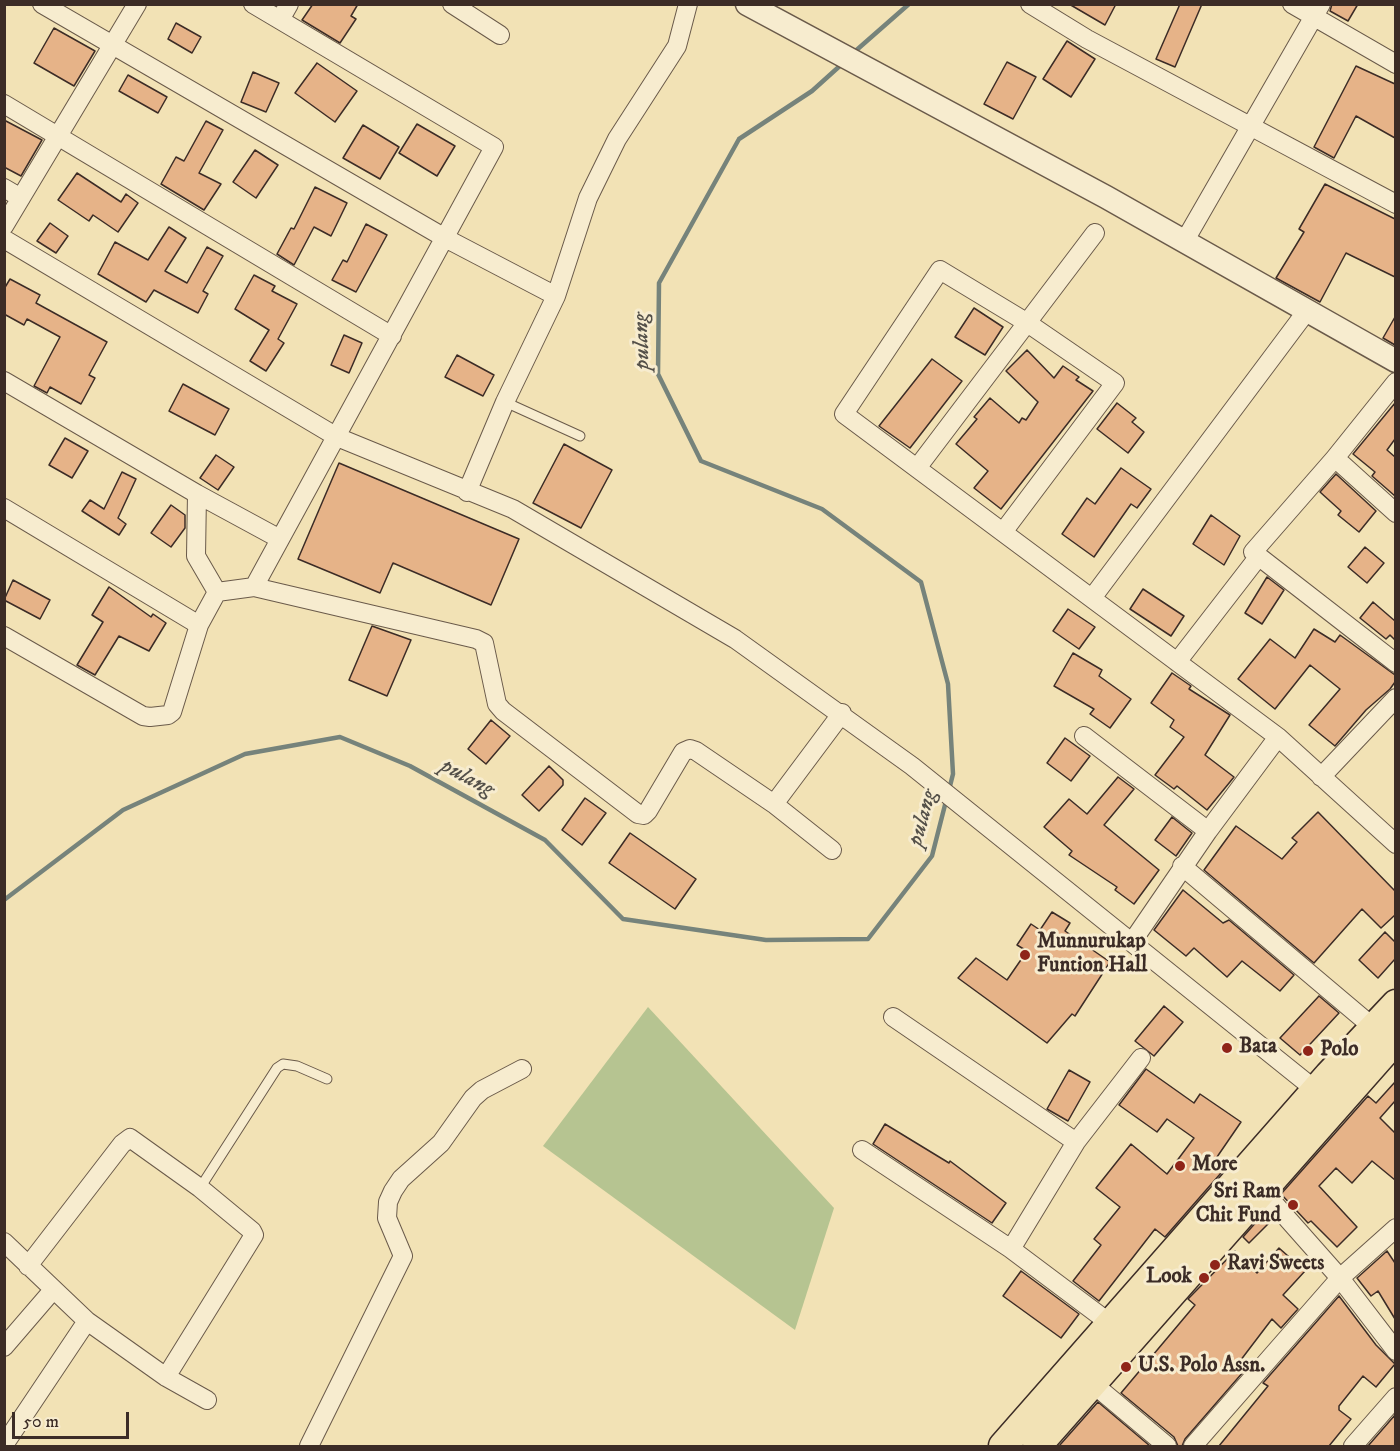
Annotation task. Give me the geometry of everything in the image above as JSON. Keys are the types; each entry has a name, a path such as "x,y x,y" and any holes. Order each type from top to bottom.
{"main road":[{"path":"1003,1446 1111,1324 1326,1099 1385,1033 1395,1004"},
{"path":"1037,1446 1263,1191 1326,1099"}],"street":[{"path":"42,4 112,47 445,238 556,296"},
{"path":"4,226 138,4"},
{"path":"254,4 285,12 494,147 254,587"},
{"path":"452,4 500,35"},
{"path":"467,492 505,402 556,296 588,198 617,139 676,46 688,4"},
{"path":"747,4 963,120 1395,361"},
{"path":"1030,4 1087,39 1395,204"},
{"path":"1292,4 1317,10 1395,64"},
{"path":"1184,242 1317,10"},
{"path":"4,104 392,336"},
{"path":"4,188 21,198"},
{"path":"917,468 1095,232"},
{"path":"4,239 337,437 513,509 725,633 842,713 1326,1099"},
{"path":"1003,532 1115,382 1026,322 940,270 844,414 1278,737 1395,844"},
{"path":"1092,598 1306,312"},
{"path":"4,381 197,494 280,539"},
{"path":"1395,382 1335,458 1253,552 1395,663"},
{"path":"1335,458 1395,513"},
{"path":"197,494 196,556 217,592"},
{"path":"4,508 199,625"},
{"path":"1177,662 1259,556"},
{"path":"217,592 254,587 476,639 484,643 497,704 503,711 638,814 644,815 648,812 683,752 690,749 696,750 774,804 832,850"},
{"path":"4,636 143,716 168,715 172,712 199,625 217,592"},
{"path":"1321,777 1395,698"},
{"path":"774,804 842,713"},
{"path":"1084,736 1208,831"},
{"path":"1132,942 1182,866 1278,737"},
{"path":"1182,866 1385,1033"},
{"path":"892,1017 1076,1142"},
{"path":"1011,1248 1076,1142 1141,1058"},
{"path":"309,1446 403,1256 387,1218 388,1202 393,1191 401,1179 441,1143 473,1098 482,1090 522,1069"},
{"path":"28,1266 122,1144 130,1138 200,1188 252,1230 254,1235 166,1377"},
{"path":"862,1150 1011,1248 1111,1324"},
{"path":"1263,1191 1340,1278 1395,1351"},
{"path":"1193,1446 1340,1278 1395,1228"},
{"path":"4,1242 87,1321 166,1377 207,1400"},
{"path":"4,1347 53,1290"},
{"path":"4,1445 87,1321"},
{"path":"1092,1383 1167,1446"},
{"path":"1353,1446 1395,1397"}],"lane":[{"path":"505,402 580,436"},
{"path":"200,1188 277,1068 283,1065 297,1066 327,1079"}],"green space":[{"path":"648,1007 834,1208 795,1330 543,1146"}],"building":[{"path":"313,4 358,4 351,16 356,19 340,43 302,20"},
{"path":"1069,4 1116,4 1105,25"},
{"path":"1180,4 1202,4 1175,67 1156,59"},
{"path":"1332,4 1358,4 1348,21 1330,11"},
{"path":"176,23 201,37 192,53 168,39"},
{"path":"54,28 95,51 74,86 34,63"},
{"path":"1067,41 1095,59 1071,97 1043,79"},
{"path":"1007,62 1036,77 1013,119 984,104"},
{"path":"317,63 357,91 335,122 295,93"},
{"path":"1356,66 1395,84 1395,138 1356,116 1334,158 1314,147"},
{"path":"253,72 279,83 266,112 241,102"},
{"path":"128,75 167,97 158,113 119,91"},
{"path":"4,120 42,140 21,176 4,167"},
{"path":"206,121 223,130 199,173 221,184 204,210 161,184 176,157 184,161"},
{"path":"417,124 455,146 437,176 399,153"},
{"path":"363,125 399,147 380,179 343,158"},
{"path":"255,150 278,165 256,198 233,182"},
{"path":"77,173 121,202 126,194 138,203 118,232 93,215 89,221 58,200"},
{"path":"1325,184 1395,219 1395,277 1346,253 1320,302 1276,278 1304,232 1299,229"},
{"path":"315,187 347,203 331,236 314,227 294,265 277,254 291,228 294,229"},
{"path":"50,223 68,236 56,253 37,241"},
{"path":"366,224 387,235 356,292 332,280 343,260 347,262"},
{"path":"169,227 186,238 165,271 187,283 207,247 223,256 203,291 208,294 198,313 154,290 146,302 98,274 115,242 148,260"},
{"path":"254,275 275,286 272,291 297,304 278,339 284,343 266,371 250,361 269,330 235,309"},
{"path":"10,279 40,295 36,303 107,342 89,375 95,378 81,404 50,387 47,393 34,386 60,337 27,319 24,325 4,314 4,289"},
{"path":"974,308 1003,327 985,355 955,337"},
{"path":"1395,317 1395,345 1383,338"},
{"path":"344,335 362,343 349,373 331,365"},
{"path":"1027,350 1054,378 1063,366 1079,377 1076,380 1093,391 1001,509 974,488 988,471 956,444 977,419 974,417 990,398 1019,423 1022,418 1026,420 1038,402 1006,371"},
{"path":"457,355 494,375 483,396 445,377"},
{"path":"932,359 962,381 910,448 879,426"},
{"path":"183,384 229,409 215,435 169,411"},
{"path":"1117,403 1136,418 1132,422 1144,432 1128,453 1097,429"},
{"path":"1395,403 1395,439 1387,450 1395,457 1395,496 1372,476 1375,472 1353,454"},
{"path":"65,438 88,451 72,478 49,465"},
{"path":"564,444 612,470 581,528 533,503"},
{"path":"216,455 234,467 218,490 200,478"},
{"path":"339,463 519,539 491,605 393,563 380,593 298,559"},
{"path":"1121,468 1151,489 1137,508 1131,504 1094,557 1062,534 1087,498 1095,504"},
{"path":"122,472 136,479 118,518 126,524 119,535 82,511 90,500 104,509"},
{"path":"1336,474 1376,511 1359,532 1338,515 1341,511 1320,492"},
{"path":"171,505 185,515 185,528 171,547 151,533"},
{"path":"1211,515 1240,536 1224,565 1193,544"},
{"path":"1365,547 1384,563 1367,583 1348,567"},
{"path":"1267,577 1284,590 1262,624 1245,613"},
{"path":"13,580 50,600 40,619 4,600"},
{"path":"109,587 151,617 153,614 166,623 149,651 119,636 95,675 77,665 103,622 92,615"},
{"path":"1143,589 1184,616 1171,636 1130,609"},
{"path":"1373,602 1395,621 1395,640 1390,635 1386,639 1360,618"},
{"path":"1068,609 1095,627 1079,649 1053,631"},
{"path":"372,626 411,640 387,696 349,680"},
{"path":"1314,629 1335,642 1340,635 1395,675 1395,682 1390,689 1366,710 1335,746 1309,725 1340,689 1310,665 1275,709 1238,679 1270,639 1295,658"},
{"path":"1073,653 1102,670 1099,676 1131,699 1110,728 1090,714 1094,709 1054,686"},
{"path":"1172,673 1191,686 1189,689 1230,715 1205,755 1234,777 1207,810 1177,786 1174,789 1155,775 1184,737 1170,727 1174,720 1151,703"},
{"path":"491,720 510,736 486,764 468,749"},
{"path":"1065,738 1090,756 1071,781 1047,763"},
{"path":"549,766 563,780 563,785 539,811 522,795"},
{"path":"1118,777 1134,789 1104,825 1159,870 1134,904 1115,890 1117,887 1069,855 1072,851 1044,827 1069,799 1087,814"},
{"path":"585,798 606,813 582,845 562,830"},
{"path":"1318,812 1395,891 1395,915 1381,928 1362,909 1314,963 1204,870 1236,826 1282,859 1297,842 1292,838"},
{"path":"1172,817 1192,833 1176,856 1155,840"},
{"path":"630,833 696,879 675,909 609,863"},
{"path":"1183,890 1223,923 1229,920 1294,975 1280,991 1242,961 1227,977 1194,948 1186,956 1154,930"},
{"path":"1052,912 1070,923 1065,931 1110,962 1075,1016 1072,1014 1047,1043 958,978 976,958 1007,980 1027,951 1017,945 1031,924 1040,930"},
{"path":"1385,932 1395,942 1395,959 1378,978 1359,960"},
{"path":"1319,996 1339,1013 1300,1055 1280,1038"},
{"path":"1164,1006 1183,1022 1154,1056 1135,1041"},
{"path":"1146,1069 1194,1103 1200,1094 1241,1122 1217,1157 1228,1165 1165,1237 1155,1229 1099,1301 1073,1281 1101,1245 1094,1239 1120,1207 1096,1188 1131,1144 1167,1174 1194,1138 1167,1119 1157,1132 1119,1105"},
{"path":"1069,1070 1090,1082 1068,1121 1047,1109"},
{"path":"1395,1082 1395,1101 1380,1118 1395,1133 1395,1180 1372,1161 1352,1183 1336,1168 1319,1186 1357,1227 1337,1247 1311,1221 1308,1223 1281,1194 1368,1096 1376,1103"},
{"path":"885,1124 949,1163 950,1161 1006,1203 992,1223 873,1144"},
{"path":"1266,1211 1273,1219 1249,1243 1243,1237"},
{"path":"1279,1248 1305,1271 1283,1295 1298,1309 1281,1328 1272,1319 1237,1365 1244,1371 1185,1439 1182,1446 1178,1446 1174,1437 1121,1393 1195,1305 1188,1299 1235,1251 1257,1273"},
{"path":"1387,1251 1395,1263 1395,1319 1378,1291 1371,1296 1357,1278"},
{"path":"1021,1271 1079,1314 1061,1338 1003,1296"},
{"path":"1339,1296 1376,1345 1395,1364 1376,1387 1363,1376 1339,1406 1339,1410 1351,1419 1329,1446 1219,1446 1268,1386 1263,1383"},
{"path":"1098,1402 1150,1446 1059,1446"},
{"path":"1395,1415 1395,1446 1368,1446"}],"waterway":[{"name":"pulang","path":"852,54 909,4"},
{"name":"pulang","path":"842,64 812,91 739,139 659,283 658,374 701,461 822,509 921,582 948,684 953,774 949,790"},
{"name":"pulang","path":"4,900 123,810 245,754 340,737 410,766 545,840 623,919 766,940 868,939 932,856 946,801"}],"place":[{"name":"Munnurukap Funtion Hall","path":"1025,955"},
{"name":"Bata","path":"1227,1048"},
{"name":"Polo","path":"1308,1051"},
{"name":"More","path":"1180,1166"},
{"name":"Sri Ram Chit Fund","path":"1293,1205"},
{"name":"Ravi Sweets","path":"1215,1265"},
{"name":"Look","path":"1204,1278"},
{"name":"U.S. Polo Assn.","path":"1126,1367"}]}
